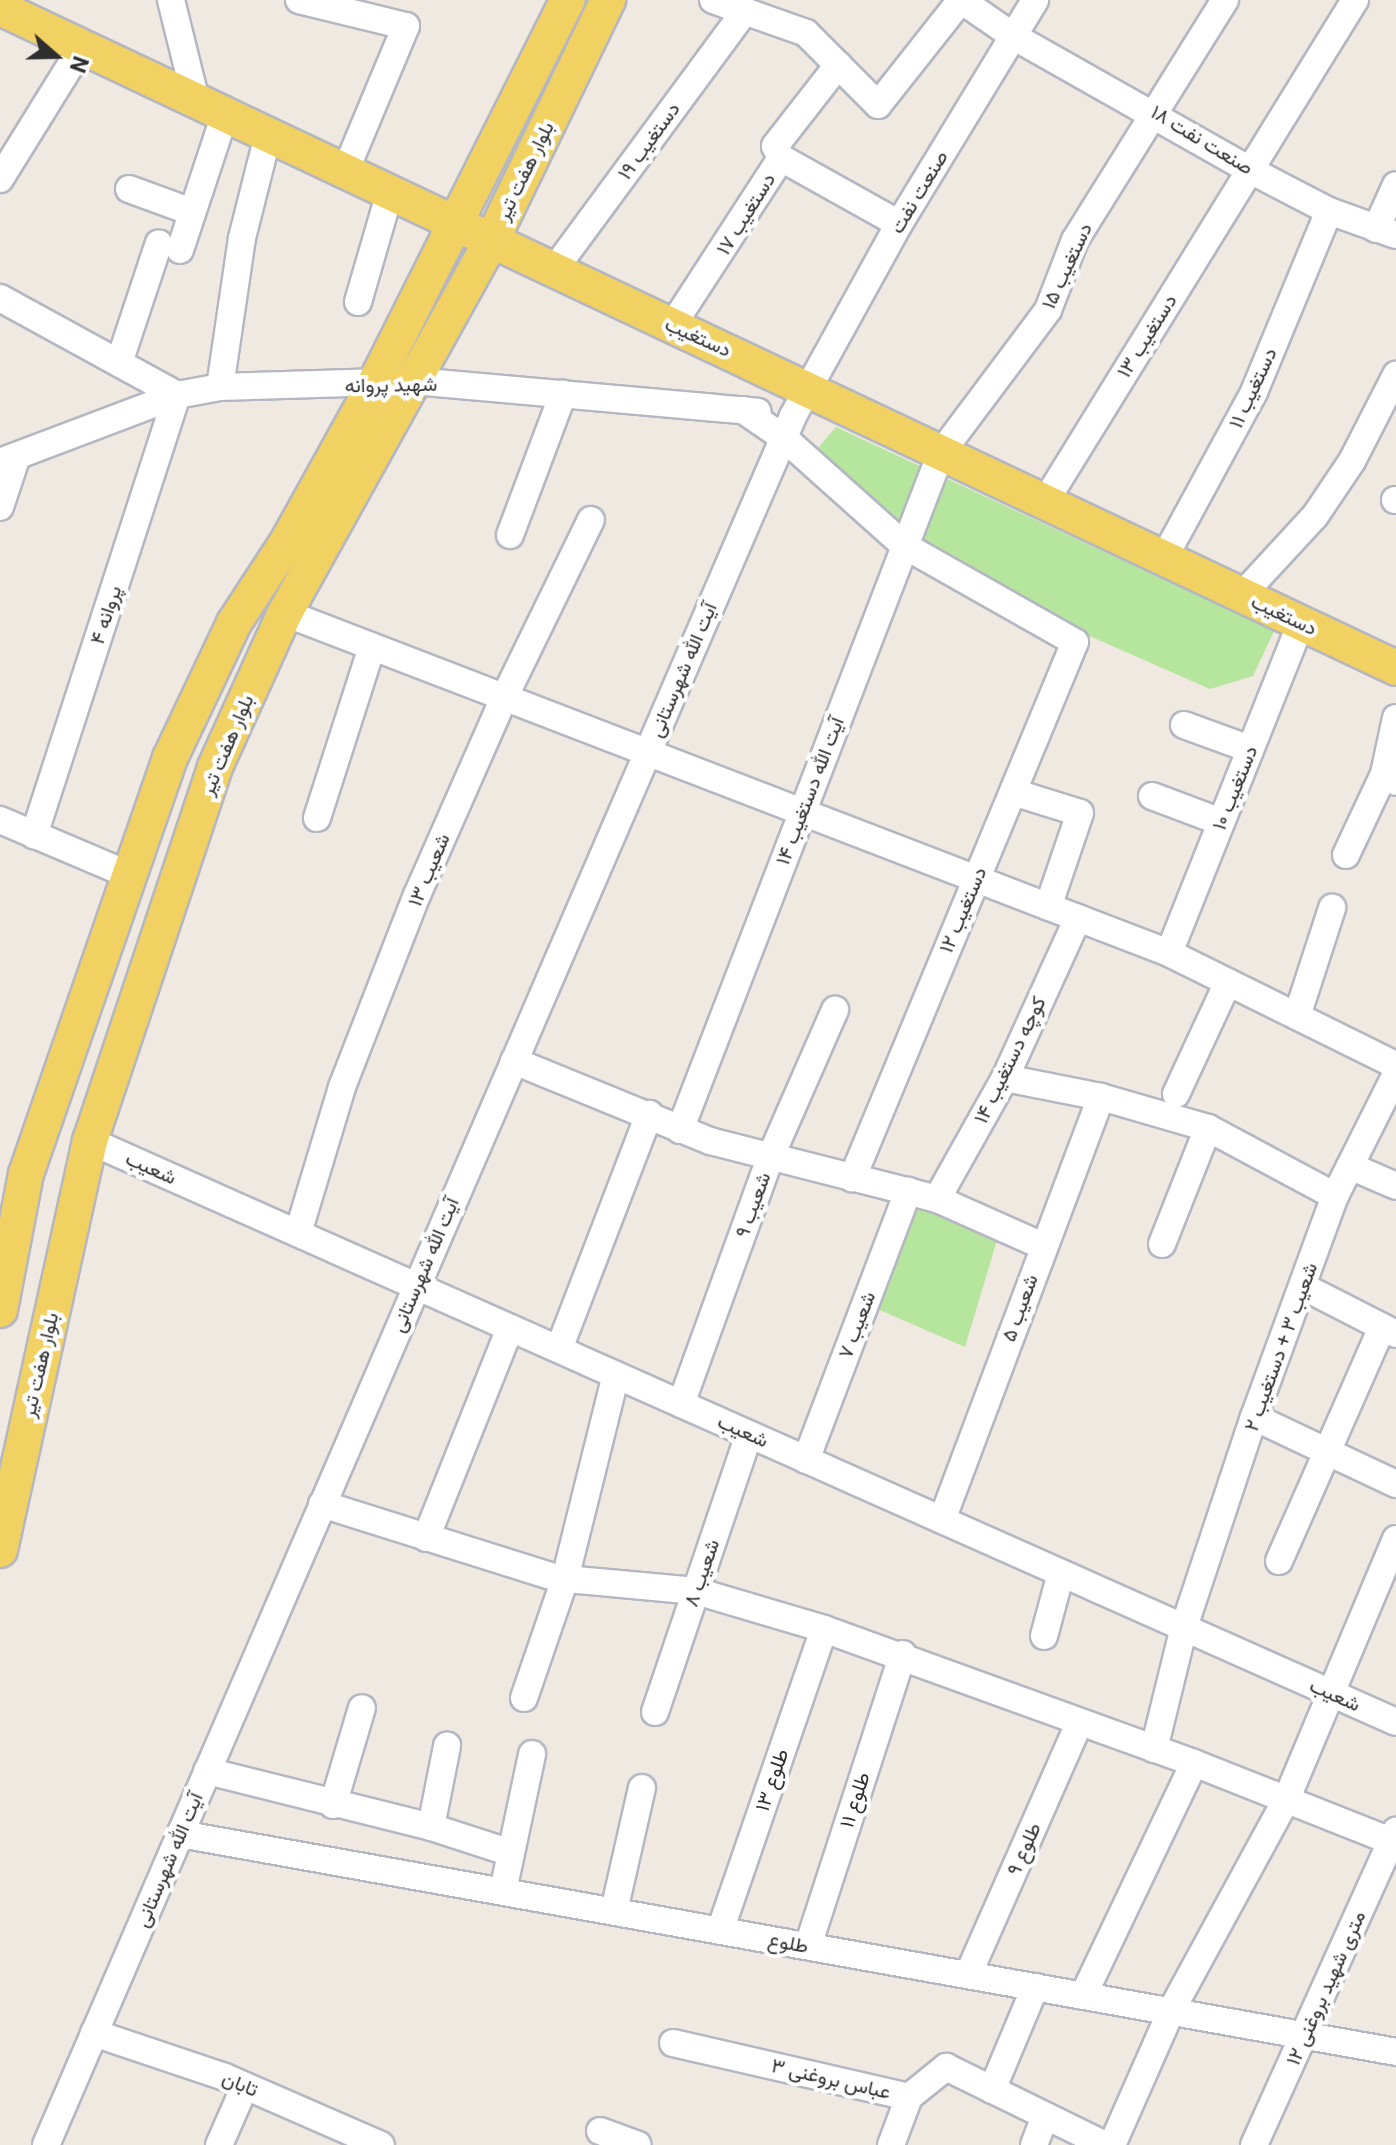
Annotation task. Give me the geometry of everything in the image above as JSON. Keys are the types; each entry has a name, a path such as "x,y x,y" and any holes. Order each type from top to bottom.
{"main road":[{"name":"بلوار هفت تیر","path":"0,1310 26,1174 132,876 170,758 234,623 287,542 374,385 568,0"},
{"name":"بلوار هفت تیر","path":"0,1550 90,1141 215,767 285,613 492,240 608,0"},
{"name":"دستغیب","path":"0,8 672,326 795,413 941,453 1396,668"},
{"path":"542,51 555,67 576,66"},
{"path":"287,542 316,560"}],"street":[{"path":"119,363 170,246 192,212 211,108 171,0"},
{"path":"299,0 406,26 345,172"},
{"path":"713,0 806,33 878,105 961,0"},
{"name":"صنعت نفت ۱۸","path":"961,0 1013,36 1153,110 1250,170 1329,211 1386,232"},
{"name":"صنعت نفت","path":"795,413 899,224 1035,0"},
{"name":"دستغیب ۱۵","path":"941,453 1048,310 1075,240 1153,110 1225,0"},
{"name":"دستغیب ۱۳","path":"1045,502 1355,0"},
{"name":"دستغیب ۱۹","path":"554,270 745,11"},
{"path":"0,179 82,47"},
{"name":"دستغیب ۱۷","path":"672,326 781,158 775,146 838,65"},
{"path":"220,387 242,238 268,135"},
{"path":"781,158 899,224"},
{"path":"1386,232 1396,185"},
{"path":"129,189 192,212"},
{"path":"358,302 390,192"},
{"name":"دستغیب ۱۱","path":"1164,558 1254,392 1329,211"},
{"path":"0,298 177,395"},
{"path":"1242,595 1315,516 1352,461 1396,375"},
{"name":"شهید پروانه","path":"8,459 177,395 220,387 374,385 414,381 795,413"},
{"path":"510,535 563,394"},
{"name":"پروانه ۴","path":"34,835 177,395"},
{"path":"795,413 905,546"},
{"name":"آیت الله شهرستانی","path":"46,2145 795,413"},
{"name":"آیت الله دستغیب ۱۴","path":"680,1130 941,453"},
{"path":"0,507 8,459"},
{"name":"شعیب ۱۳","path":"298,1233 342,1087 417,895 504,698 591,520"},
{"name":"دستغیب ۱۲","path":"852,1179 1075,642 905,546"},
{"path":"285,613 1169,953 1396,1065"},
{"name":"دستغیب ۱۰","path":"1169,953 1301,623"},
{"path":"317,818 372,647"},
{"path":"1346,855 1390,778 1396,718"},
{"path":"1184,725 1250,749"},
{"path":"1013,792 1080,813 1048,907"},
{"path":"1152,796 1221,822"},
{"path":"0,820 132,876"},
{"path":"1297,1016 1332,908"},
{"name":"کوچه دستغیب ۱۴","path":"937,1199 1005,1078 1078,918"},
{"path":"1176,1094 1228,982"},
{"name":"شعیب ۹","path":"681,1404 770,1158 835,1010"},
{"path":"514,1061 649,1114 680,1130 770,1158 937,1199 1043,1246"},
{"name":"شعیب ۳ + دستغیب ۲","path":"1154,1749 1184,1627 1254,1417 1335,1196 1396,1074"},
{"path":"1005,1078 1101,1097 1208,1128 1335,1196"},
{"name":"شعیب ۵","path":"942,1520 1101,1097"},
{"path":"559,1349 649,1114"},
{"path":"1162,1244 1208,1128"},
{"name":"شعیب","path":"90,1141 1396,1722"},
{"path":"1350,1166 1396,1186"},
{"name":"شعیب ۷","path":"806,1460 908,1191"},
{"path":"1279,1561 1327,1451 1389,1330 1304,1287"},
{"path":"426,1538 510,1328"},
{"path":"524,1698 565,1579 616,1375"},
{"path":"1254,1417 1396,1484"},
{"name":"شعیب ۸","path":"655,1712 749,1434"},
{"path":"322,1504 565,1579 696,1591 824,1629 903,1654 1079,1723 1394,1836"},
{"path":"1112,2145 1171,2011 1287,1798 1329,1692 1396,1539"},
{"path":"1044,1636 1061,1573"},
{"name":"طلوع ۱۳","path":"720,1931 824,1629"},
{"name":"طلوع ۱۱","path":"808,1946 903,1654"},
{"path":"333,1805 362,1708"},
{"name":"طلوع ۹","path":"968,1975 1079,1723"},
{"path":"431,1827 447,1746"},
{"path":"503,1891 532,1754"},
{"path":"1083,1996 1194,1763"},
{"path":"207,1771 333,1805 431,1827 511,1853"},
{"path":"614,1911 642,1788"},
{"name":"طلوع","path":"180,1834 1396,2052"},
{"name":"۱۲ متری شهید بروغنی","path":"1254,2145 1307,2036 1394,1836"},
{"path":"992,2090 1035,1987"},
{"name":"تابان","path":"94,2033 245,2086 381,2145"},
{"name":"عباس بروغنی ۳","path":"673,2043 909,2097 946,2067 1105,2145"},
{"path":"219,2145 245,2086"},
{"path":"891,2145 909,2097"},
{"path":"1034,2145 1045,2117"},
{"path":"600,2131 638,2145"}],"green space":[{"path":"836,427 1274,631 1253,676 1210,689 1078,631 921,539 813,454"},
{"path":"913,1203 998,1237 965,1347 875,1308"}]}
